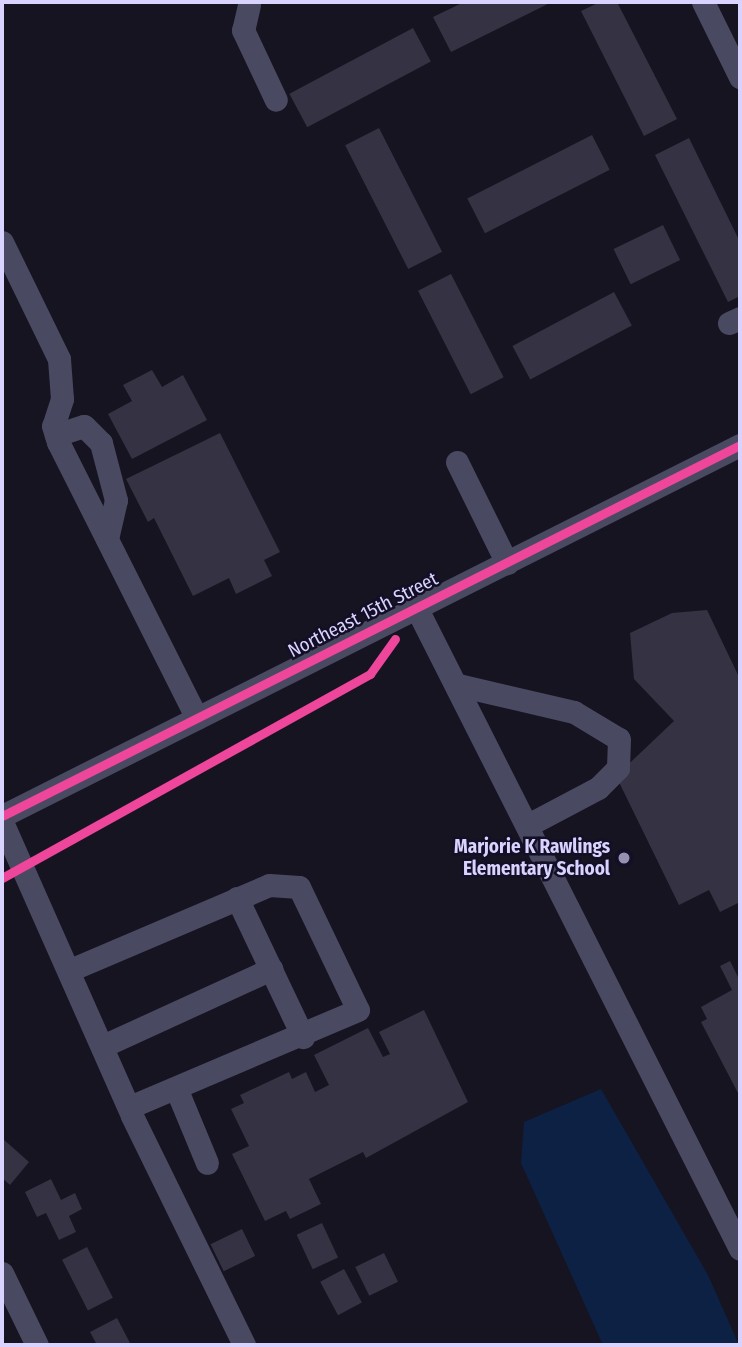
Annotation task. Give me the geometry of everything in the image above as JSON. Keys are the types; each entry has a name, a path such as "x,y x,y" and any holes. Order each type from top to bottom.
{"street":[{"path":"703,2 740,77"},
{"path":"249,5 243,30 276,100"},
{"path":"2,242 60,359 56,435 197,718"},
{"path":"56,435 84,426 101,443 116,500 107,539"},
{"name":"Northeast 15th Street","path":"2,816 740,445"},
{"path":"457,462 508,563"},
{"path":"416,607 530,824 740,1249"},
{"path":"458,685 574,712 619,739 618,768 598,788 530,824"},
{"path":"2,822 105,1045 129,1107 244,1345"},
{"path":"70,970 269,885 299,887 358,1010 303,1037 129,1107"},
{"path":"237,898 303,1037"},
{"path":"105,1045 271,969"},
{"path":"176,1088 207,1163"},
{"path":"2,1273 37,1345"}],"water":[{"path":"601,1089 708,1275 739,1345 603,1345 521,1163 524,1122"}],"building":[{"path":"464,2 552,2 451,52 433,17"},
{"path":"600,2 617,2 677,119 644,136 581,11"},
{"path":"413,28 431,62 307,127 289,94"},
{"path":"379,128 442,252 408,269 345,145"},
{"path":"592,135 610,170 485,233 467,199"},
{"path":"689,138 740,242 740,296 728,302 655,155"},
{"path":"663,225 680,260 631,284 614,249"},
{"path":"451,274 504,377 471,394 418,291"},
{"path":"614,292 632,326 530,380 512,346"},
{"path":"152,370 162,387 183,375 207,420 132,459 108,414 132,401 123,385"},
{"path":"220,433 280,552 264,560 272,576 236,594 229,578 193,596 154,518 148,522 126,479"},
{"path":"707,610 740,679 740,902 720,912 709,890 679,905 616,776 674,721 634,679 630,633 672,613"},
{"path":"730,961 740,981 740,1097 701,1022 707,1019 701,1007 732,990 720,966"},
{"path":"424,1010 468,1102 366,1158 363,1152 309,1179 321,1204 290,1219 286,1211 265,1221 232,1154 249,1146 231,1109 244,1103 240,1095 289,1072 292,1079 306,1072 315,1092 329,1085 314,1055 368,1028 383,1057 390,1054 379,1032"},
{"path":"2,1138 29,1162 10,1185 2,1178"},
{"path":"51,1179 61,1200 75,1193 82,1209 69,1216 76,1232 59,1240 46,1213 37,1217 25,1192"},
{"path":"322,1223 338,1257 313,1269 297,1235"},
{"path":"242,1229 255,1256 224,1271 211,1244"},
{"path":"87,1247 113,1298 88,1310 62,1260"},
{"path":"384,1253 398,1282 369,1296 355,1267"},
{"path":"344,1269 362,1303 338,1315 320,1282"},
{"path":"117,1318 131,1345 97,1345 90,1332"}],"cycle path":[{"path":"2,816 740,445"},
{"path":"2,878 370,674 395,639"}],"place":[{"name":"Marjorie K Rawlings Elementary School","path":"624,858"}]}
